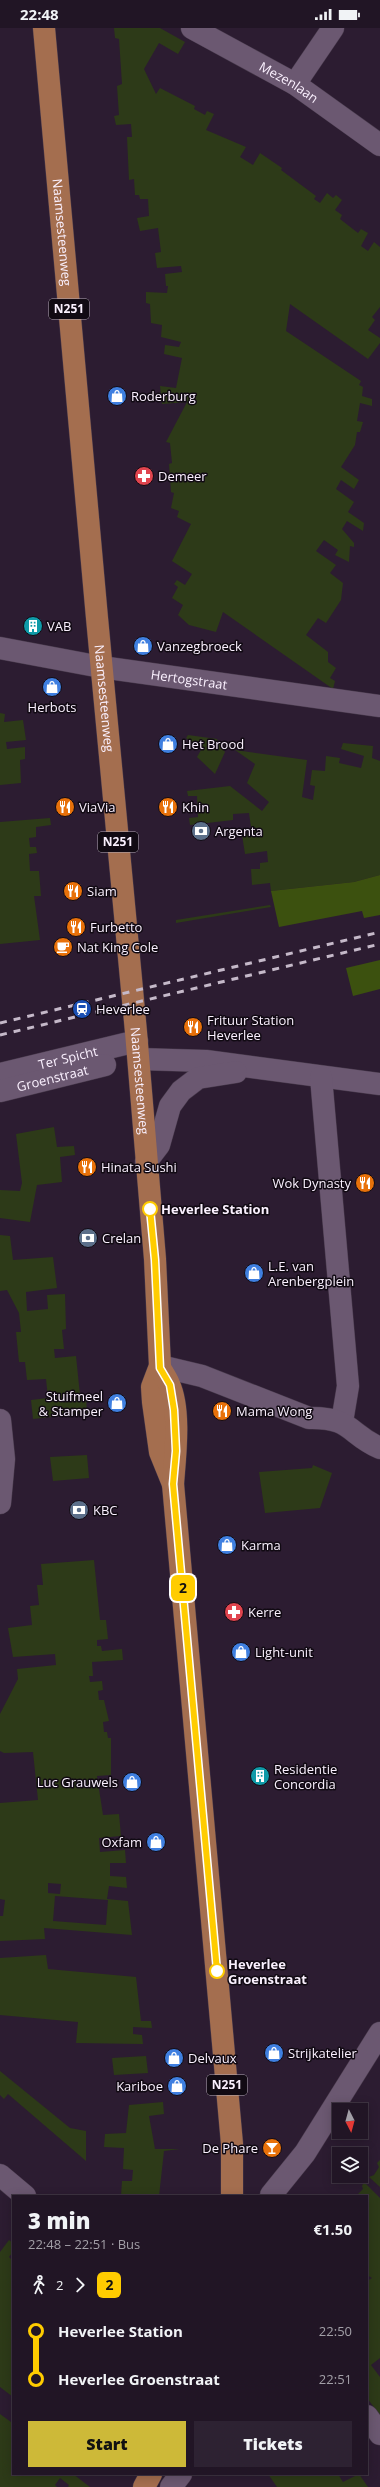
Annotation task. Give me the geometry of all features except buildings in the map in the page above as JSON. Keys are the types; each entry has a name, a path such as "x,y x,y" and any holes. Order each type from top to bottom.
{"main road":[{"name":"Naamsesteenweg","path":"44,28 101,667 138,1050 155,1260 160,1367 152,1387 154,1412 160,1452 173,1484 231,2136 232,2195"},
{"path":"144,2487 150,2475"}],"street":[{"name":"Mezenlaan","path":"192,28 295,84 380,145"},
{"path":"295,84 334,28"},
{"name":"Hertogstraat","path":"0,648 101,667 380,706"},
{"name":"Ter Spicht","path":"0,1074 138,1050 179,1059 380,1084"},
{"name":"Groenstraat","path":"0,1091 105,1065"},
{"path":"146,1162 159,1145 170,1106 181,1091 198,1078 255,1069"},
{"path":"321,1077 348,1386 342,1422"},
{"path":"160,1367 202,1376 309,1418 324,1417 342,1422 371,1444 380,1448"},
{"path":"0,1420 4,1459 0,1503"},
{"path":"271,2195 305,2153 380,2033"},
{"path":"0,2175 24,2195"},
{"path":"368,2417 380,2434"},
{"path":"170,2487 180,2475"}],"green space":[{"path":"114,28 160,28 185,42 178,54 159,43 144,69 156,94 160,88 195,106 194,109 205,115 207,111 214,114 206,130 246,147 240,157 253,165 260,153 282,168 281,170 316,196 314,199 320,203 327,193 333,198 336,195 342,200 335,210 342,215 340,219 358,233 361,229 368,233 361,246 368,251 374,242 380,247 380,307 372,317 375,320 368,330 380,338 380,343 368,359 290,304 286,331 361,381 359,385 363,387 362,396 372,399 372,406 360,403 357,421 363,422 360,432 357,432 355,445 341,467 359,480 354,489 341,480 336,489 354,502 348,512 364,523 363,531 347,521 342,529 354,543 354,547 350,546 349,562 335,555 338,550 324,540 316,551 336,565 330,573 343,583 341,600 326,623 318,618 306,635 328,652 328,662 336,668 330,678 335,681 333,689 223,612 216,632 189,625 178,615 183,605 172,598 178,587 174,584 177,580 185,585 192,574 172,561 191,524 177,517 179,511 171,508 174,493 171,492 169,464 172,463 170,443 166,442 187,402 162,404 160,386 176,388 182,358 164,354 165,345 179,347 181,342 161,337 162,325 151,323 150,304 146,303 146,292 167,293 168,286 166,286 165,274 182,272 181,266 157,268 155,253 161,252 158,228 140,231 137,218 149,216 148,199 140,199 139,195 135,195 134,179 129,180 127,137 132,137 131,124 116,125 114,116 119,115 117,86 122,84 119,39 115,38"},
{"path":"0,713 5,714 4,722 23,720 26,740 6,742 7,749 25,747 25,759 20,760 21,783 0,785"},
{"path":"188,735 217,739 225,752 215,774 197,757 201,750 186,738"},
{"path":"343,743 373,746 372,758 380,761 380,875 354,882 271,891 270,883 252,885 251,869 260,869 260,863 268,862 267,851 245,854 242,835 252,834 249,813 233,814 233,820 190,825 189,818 198,817 197,796 188,796 187,791 230,786 262,811 269,802 247,783 255,764 235,750 307,760 302,797 313,800 315,786 310,785 312,770 325,771 326,756 340,758 339,763 361,768 364,756 341,749"},
{"path":"50,818 51,825 36,827 36,837 29,838 30,847 36,847 37,853 29,854 30,871 39,871 41,896 34,896 40,940 0,944 0,822"},
{"path":"380,875 380,915 364,918 362,911 279,927 271,891 354,882"},
{"path":"270,905 271,907 176,923 176,920"},
{"path":"380,960 380,989 353,996 346,968"},
{"path":"54,1127 57,1147 74,1146 75,1155 60,1157 62,1182 37,1185 30,1222 0,1218 0,1190 20,1191 22,1183 16,1134"},
{"path":"0,1235 10,1236 13,1260 53,1257 57,1288 26,1292 27,1311 48,1309 47,1295 65,1294 66,1329 62,1330 64,1349 54,1349 55,1358 76,1356 80,1395 86,1395 87,1413 33,1419 31,1400 48,1398 46,1379 27,1380 25,1362 19,1362 16,1332 21,1332 19,1313 7,1290 0,1291"},
{"path":"87,1455 89,1478 53,1481 50,1457"},
{"path":"313,1465 332,1473 320,1508 265,1513 259,1472 312,1468"},
{"path":"94,1560 100,1620 106,1620 108,1639 97,1640 97,1646 101,1646 102,1651 122,1649 123,1660 92,1662 93,1676 89,1676 90,1682 102,1681 103,1690 98,1691 99,1700 104,1700 109,1721 103,1722 104,1732 107,1732 108,1738 111,1738 111,1775 97,1776 103,1815 119,1814 121,1836 99,1838 100,1852 125,1850 126,1863 110,1863 110,1876 126,1877 127,1888 109,1886 107,1899 128,1901 132,1935 44,1928 45,1939 0,1941 0,1916 3,1916 5,1900 0,1899 0,1803 38,1800 33,1752 4,1753 0,1751 0,1714 18,1679 17,1669 56,1665 55,1654 13,1657 8,1628 32,1625 30,1606 39,1605 37,1585 43,1585 41,1564","holes":["48,1883 61,1884 60,1894 48,1893","55,1896 108,1900 106,1925 53,1921"]},
{"path":"46,1955 48,1969 136,1977 141,2021 151,2021 152,2028 133,2027 133,2034 142,2035 143,2044 76,2043 78,2022 0,2015 0,1958"},
{"path":"146,2056 148,2073 114,2075 112,2058"},
{"path":"0,2071 70,2128 86,2131 86,2161 8,2094 4,2099 0,2095"},
{"path":"163,2102 164,2114 149,2116 155,2149 180,2149 164,2151 159,2195 121,2195 122,2181 132,2181 133,2170 123,2169 124,2148 104,2147 105,2134 126,2133 129,2105"},
{"path":"380,2160 380,2187 369,2177 374,2175 379,2167 377,2163"},
{"path":"365,2183 380,2198 380,2358 371,2365 380,2377 380,2415 368,2399 368,2280 372,2278 368,2276 368,2195 357,2195 363,2189 362,2186"},
{"path":"9,2240 12,2242 12,2253 9,2257 12,2260 12,2396 0,2387 0,2252"},
{"path":"0,2414 11,2422 12,2420 12,2475 74,2475 90,2487 68,2487 69,2485 60,2478 55,2485 57,2487 0,2487"},
{"path":"269,2475 339,2475 343,2482 360,2475 368,2487 277,2487"}],"railway":[{"path":"0,1023 380,932"},
{"path":"0,1035 380,944"}],"bus line":[{"name":"2","path":"150,1209 155,1260 156,1310 160,1368 170,1385 174,1410 176,1451 173,1484 217,1971"}],"place":[{"name":"Roderburg","path":"117,396"},
{"name":"Demeer","path":"144,476"},
{"name":"VAB","path":"33,626"},
{"name":"Vanzegbroeck","path":"143,646"},
{"name":"Herbots","path":"52,687"},
{"name":"Het Brood","path":"168,744"},
{"name":"ViaVia","path":"65,807"},
{"name":"Khin","path":"168,807"},
{"name":"Argenta","path":"201,831"},
{"name":"Siam","path":"73,891"},
{"name":"Furbetto","path":"76,927"},
{"name":"Nat King Cole","path":"63,947"},
{"name":"Heverlee","path":"82,1009"},
{"name":"Frituur Station Heverlee","path":"193,1027"},
{"name":"Hinata Sushi","path":"87,1167"},
{"name":"Wok Dynasty","path":"365,1183"},
{"name":"Heverlee Station","path":"150,1209"},
{"name":"Crelan","path":"88,1238"},
{"name":"L.E. van Arenbergplein","path":"254,1273"},
{"name":"Stuifmeel & Stamper","path":"117,1403"},
{"name":"Mama Wong","path":"222,1411"},
{"name":"KBC","path":"79,1510"},
{"name":"Karma","path":"227,1545"},
{"name":"Kerre","path":"234,1612"},
{"name":"Light-unit","path":"241,1652"},
{"name":"Residentie Concordia","path":"260,1776"},
{"name":"Luc Grauwels","path":"132,1782"},
{"name":"Oxfam","path":"156,1842"},
{"name":"Heverlee Groenstraat","path":"217,1971"},
{"name":"Strijkatelier","path":"274,2053"},
{"name":"Delvaux","path":"174,2058"},
{"name":"Kariboe","path":"177,2086"},
{"name":"De Phare","path":"272,2148"}]}
